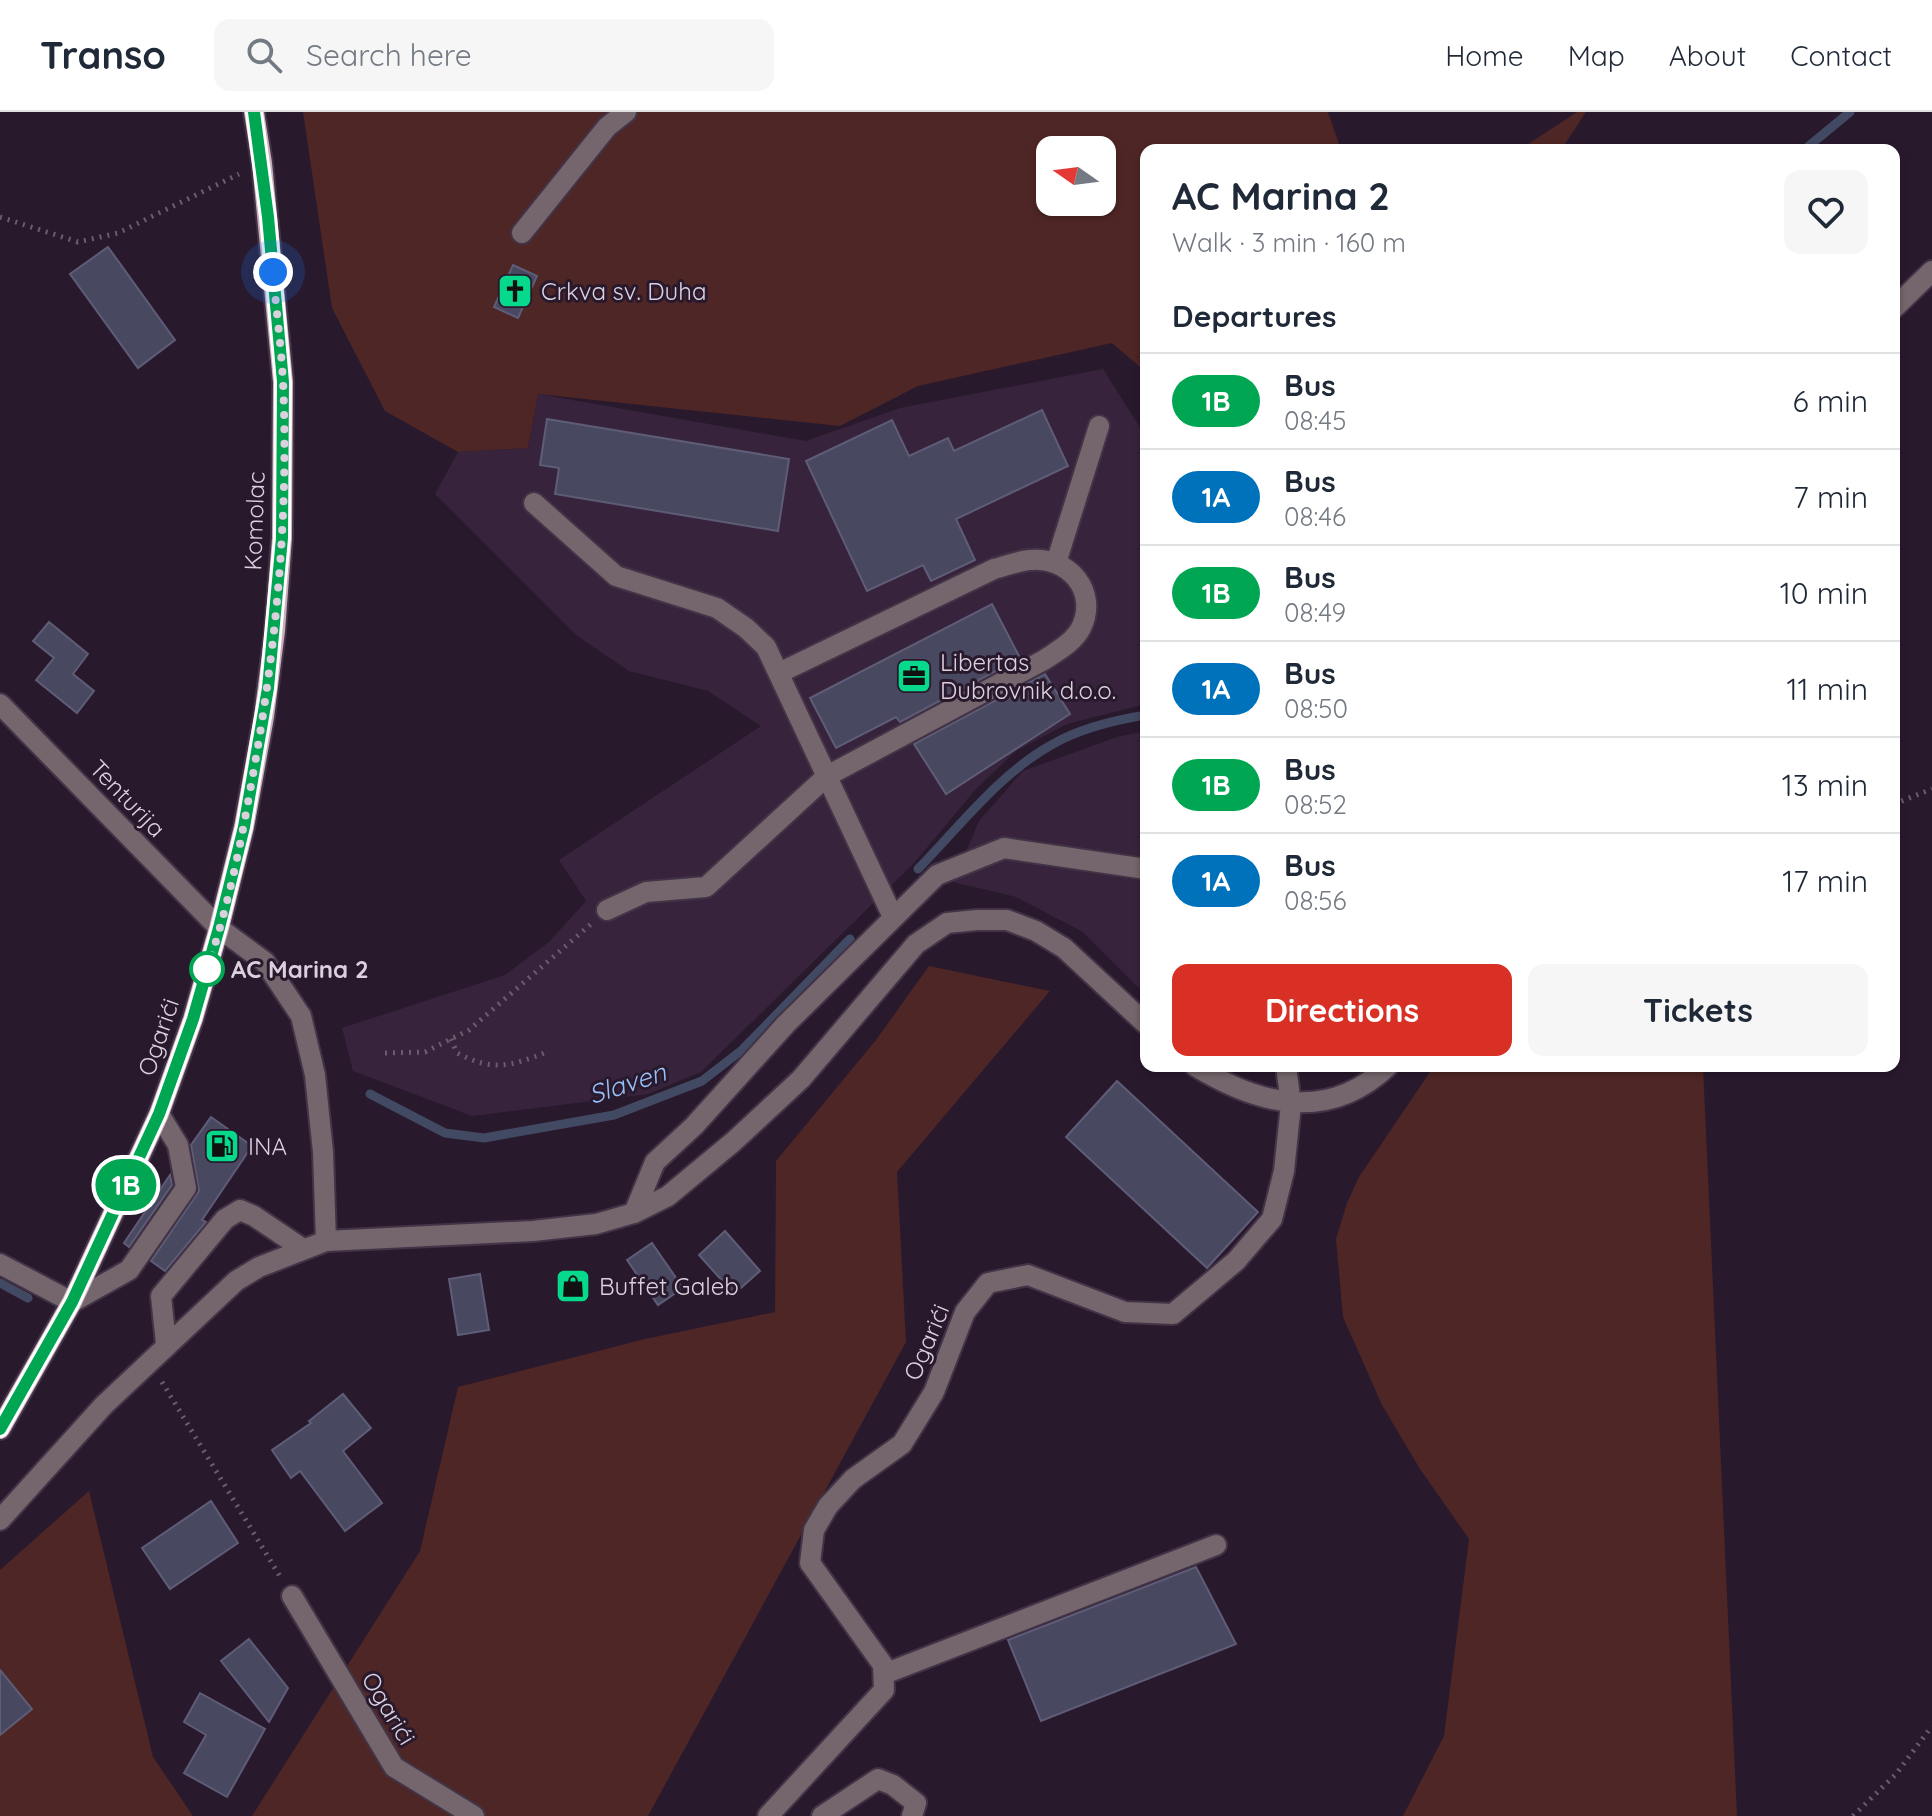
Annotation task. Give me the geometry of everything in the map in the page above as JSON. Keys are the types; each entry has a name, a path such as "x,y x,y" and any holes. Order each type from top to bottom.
{"main road":[{"name":"Komolac","path":"219,928 244,827 264,717 282,538 283,382 262,163 254,112"},
{"name":"Ogarići","path":"3,1420 72,1302 159,1114 193,1019 219,928"}],"street":[{"path":"522,233 607,127 626,112"},
{"path":"1900,302 1932,271"},
{"path":"1056,563 1099,426"},
{"path":"534,503 616,576 717,608 746,628 766,647 893,917"},
{"path":"607,910 646,892 706,887 827,776 1044,660 1068,644 1081,627 1085,591 1078,576 1056,563 1032,559 994,569 779,673"},
{"name":"Tenturija","path":"0,704 219,928"},
{"path":"634,1213 655,1162 694,1126 786,1024 937,875 1004,848 1140,868"},
{"path":"0,1520 104,1405 166,1344 236,1281 259,1267 326,1241 533,1231 596,1224 634,1213 668,1196 801,1079 916,944 947,923 1007,920 1036,931 1064,948 1140,1018"},
{"path":"219,928 265,962 301,1016 315,1075 323,1152 326,1241"},
{"path":"1205,1072 1216,1079 1291,1104 1326,1102 1370,1083 1382,1072"},
{"name":"Ogarići","path":"884,1674 883,1665 810,1563 814,1530 828,1506 853,1479 902,1444 934,1392 965,1312 988,1283 1028,1275 1125,1312 1173,1314 1236,1261 1272,1219 1284,1171 1291,1104 1287,1072"},
{"path":"0,1264 72,1302 129,1270 186,1188 178,1145 159,1114"},
{"path":"166,1344 161,1296 225,1219 240,1210 303,1249"},
{"path":"768,1816 884,1690 884,1674 1216,1545"},
{"name":"Ogarići","path":"292,1596 394,1767 474,1816"},
{"path":"822,1816 878,1779 893,1785 916,1803 912,1816"}],"path":[{"path":"0,217 78,242 118,233 262,163"},
{"path":"1900,802 1932,789"},
{"path":"385,1053 425,1052 469,1030 607,910"},
{"path":"451,1039 457,1053 474,1062 492,1066 516,1064 547,1052"},
{"path":"149,1361 292,1596"},
{"path":"1853,1816 1896,1774 1932,1726"}],"shaded area":[{"path":"303,112 1328,112 1339,144 1140,144 1140,367 1112,343 918,386 840,426 538,394 528,448 458,452 385,411 332,308"},
{"path":"1577,112 1586,112 1565,144 1528,144"},
{"path":"1103,369 1140,428 1140,706 1067,724 1016,751 976,789 914,863 701,1072 648,1094 472,1116 353,1071 342,1028 505,975 549,942 586,901 559,860 761,726 708,691 629,671 576,635 435,494 458,452 528,448 538,394 806,441 900,408"},
{"path":"1140,732 1140,989 1083,932 1016,897 953,882 979,821 1023,771 1117,737"},
{"path":"929,966 1050,991 897,1172 906,1342 648,1816 252,1816 420,1551 458,1387 645,1339 775,1312 776,1161 876,1040"},
{"path":"1430,1072 1703,1072 1737,1816 1403,1816 1444,1736 1469,1539 1420,1469 1382,1405 1343,1317 1336,1239 1359,1177"},
{"path":"89,1491 153,1757 193,1816 0,1816 0,1570"}],"building":[{"path":"108,247 175,340 138,368 70,274"},
{"name":"Crkva sv. Duha","path":"513,265 537,276 518,318 494,307"},
{"path":"1042,410 1068,466 956,519 975,560 931,581 923,565 867,591 806,461 892,420 909,456 948,438 954,451"},
{"path":"547,419 789,459 778,531 555,494 559,468 540,465"},
{"name":"Libertas Dubrovnik d.o.o.","path":"992,604 1020,658 900,722 896,717 836,748 810,698"},
{"path":"49,622 88,654 73,674 94,691 77,713 36,680 54,658 33,641"},
{"path":"1045,674 1070,714 946,794 914,744"},
{"path":"1117,1081 1258,1212 1207,1268 1066,1137"},
{"path":"211,1117 252,1146 202,1220 206,1222 165,1271 151,1261 199,1191 191,1145"},
{"path":"170,1175 172,1185 129,1247 124,1243"},
{"path":"725,1231 760,1271 734,1294 699,1255"},
{"path":"652,1243 683,1288 658,1305 627,1260"},
{"path":"480,1274 489,1330 458,1335 449,1279"},
{"path":"343,1394 371,1428 343,1451 382,1503 345,1531 300,1471 291,1478 272,1450 311,1423 309,1421"},
{"path":"211,1501 238,1543 170,1589 142,1548"},
{"path":"1196,1567 1236,1644 1041,1721 1008,1640"},
{"path":"249,1639 288,1688 269,1722 221,1661"},
{"path":"0,1670 32,1709 0,1735"},
{"path":"200,1693 265,1729 227,1797 184,1773 206,1735 184,1722"}],"waterway":[{"name":"Slaven","path":"1811,144 1850,112"},
{"name":"Slaven","path":"918,869 981,801 1034,756 1064,738 1087,729 1140,716"},
{"name":"Slaven","path":"370,1094 445,1133 484,1138 614,1115 702,1081 742,1050 850,939"},
{"name":"Slaven","path":"0,1283 28,1298"}],"bus line":[{"name":"1B","path":"0,1429 72,1302 159,1114 193,1019 244,827 268,688 282,538 283,382 268,217 254,112"}],"place":[{"name":"Crkva sv. Duha","path":"515,291"},
{"name":"Libertas Dubrovnik d.o.o.","path":"914,676"},
{"name":"AC Marina 2","path":"207,969"},
{"name":"INA","path":"222,1146"},
{"name":"Buffet Galeb","path":"573,1286"}],"route":[{"path":"207,969 244,827 264,717 275,631 282,538 283,382 273,272"}]}
